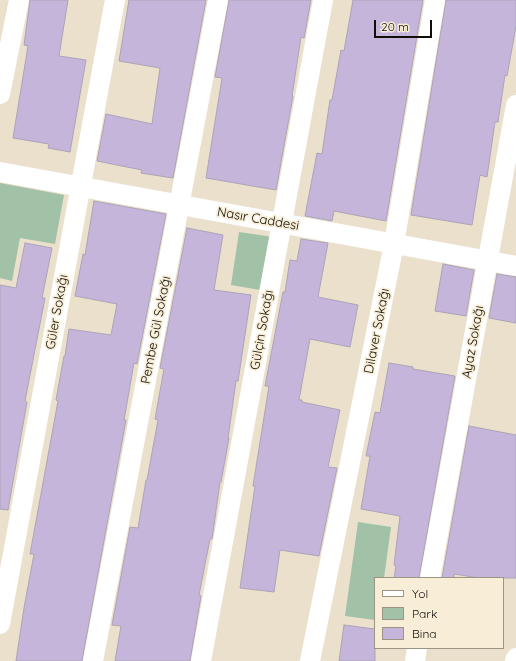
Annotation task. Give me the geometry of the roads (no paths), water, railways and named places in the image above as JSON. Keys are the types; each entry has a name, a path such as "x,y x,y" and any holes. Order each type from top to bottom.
{"street":[{"path":"0,94 19,0"},
{"name":"Güler Sokağı","path":"0,624 115,0"},
{"name":"Pembe Gül Sokağı","path":"93,661 218,0"},
{"name":"Gülçin Sokağı","path":"201,661 323,0"},
{"name":"Dilaver Sokağı","path":"310,661 394,244 435,0"},
{"name":"Ayaz Sokağı","path":"430,577 516,105"},
{"name":"Nasır Caddesi","path":"0,172 516,266"},
{"path":"415,661 417,649"}]}
